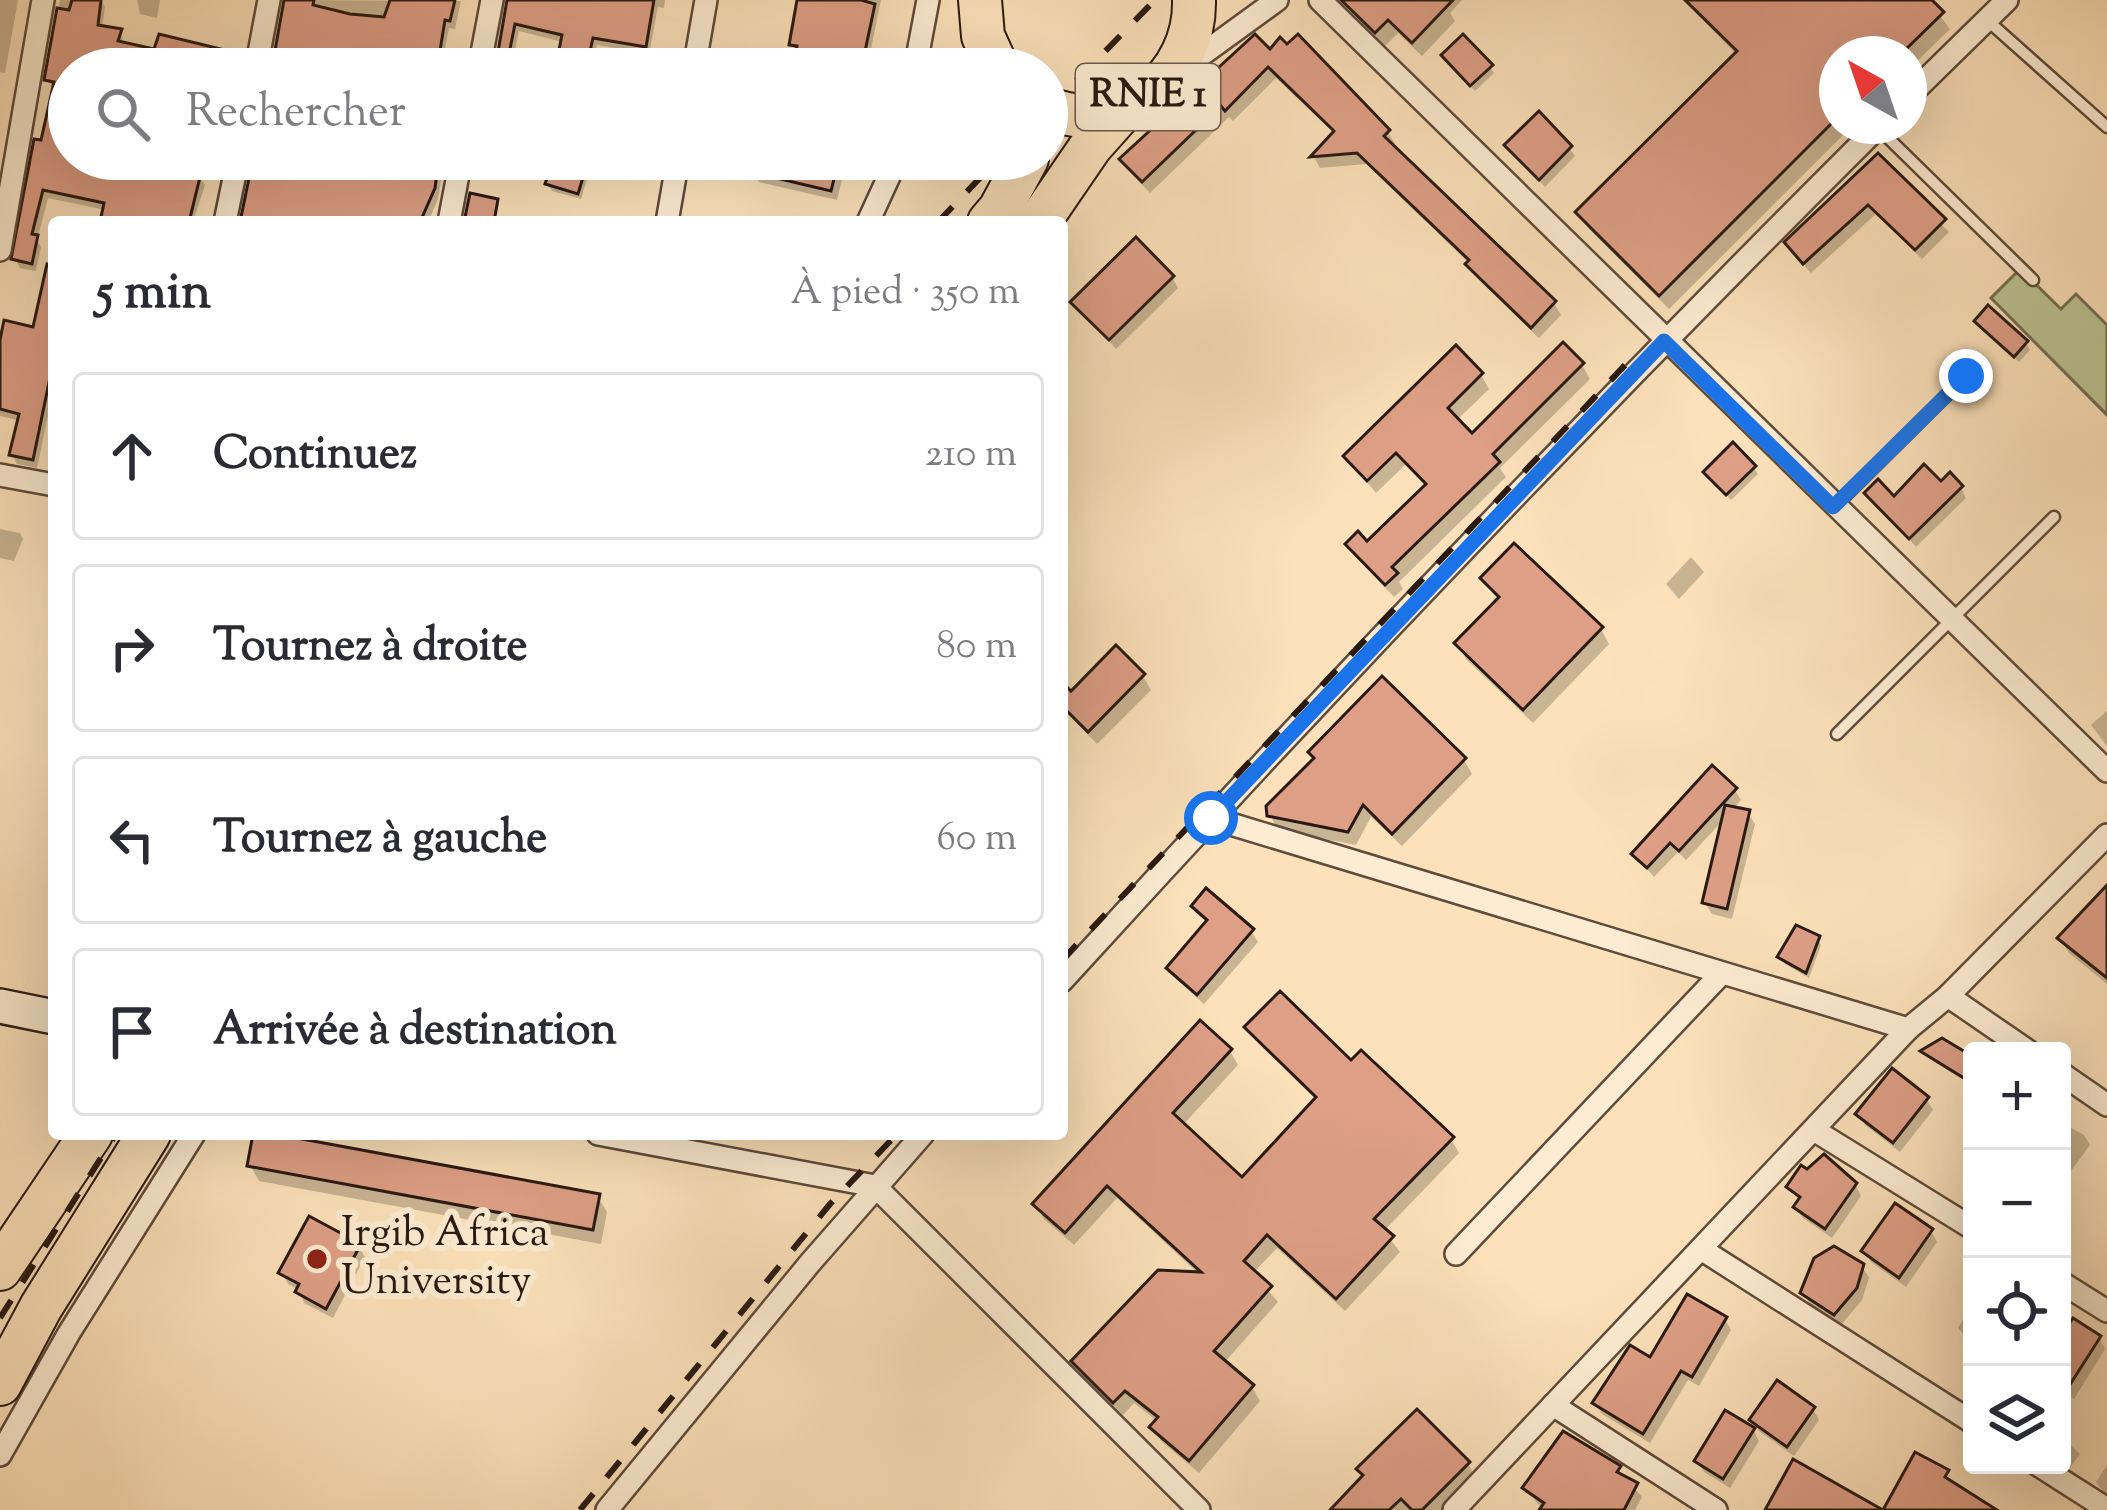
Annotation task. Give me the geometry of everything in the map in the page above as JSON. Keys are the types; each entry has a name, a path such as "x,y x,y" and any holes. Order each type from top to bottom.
{"highway":[{"path":"980,0 988,48"},
{"name":"RNIE 1","path":"1068,113 1084,116 1124,109 1148,97 1182,58 1197,11"},
{"name":"RNIE 1","path":"1068,180 1124,109"},
{"name":"RNIE 1","path":"994,216 1016,180"},
{"name":"RNIE 1","path":"1043,216 1068,180"},
{"path":"0,1269 87,1140"},
{"path":"0,1384 41,1307 145,1140"}],"street":[{"path":"0,250 43,0"},
{"path":"260,48 269,0"},
{"path":"483,48 492,0"},
{"path":"698,48 706,0"},
{"path":"919,48 928,0"},
{"path":"1167,80 1277,0"},
{"path":"1320,0 2107,771"},
{"path":"1927,78 2007,0"},
{"path":"1068,974 1664,341 1861,144"},
{"path":"226,216 234,180"},
{"path":"450,216 457,180"},
{"path":"668,216 674,180"},
{"path":"871,216 887,180"},
{"path":"0,475 48,484"},
{"path":"1211,818 1908,1029"},
{"path":"1454,1510 1908,1029 1948,996 2107,835"},
{"path":"1456,1254 1720,974"},
{"path":"1948,996 2015,1042"},
{"path":"0,1006 48,1016"},
{"path":"2071,1080 2107,1105"},
{"path":"1814,1130 1963,1222"},
{"path":"0,1456 69,1333 190,1140"},
{"path":"630,1140 875,1186 1199,1510"},
{"path":"607,1510 917,1140"},
{"path":"1701,1249 1963,1417"},
{"path":"2071,1289 2107,1311"},
{"path":"1553,1406 1716,1510"},
{"path":"2052,1474 2107,1509"}],"lane":[{"path":"1987,20 2107,128"},
{"path":"1895,144 2033,280"},
{"path":"1833,507 1966,376"},
{"path":"1837,734 2054,517"}],"green space":[{"path":"2020,269 2061,309 2076,294 2107,325 2107,415 1991,298"}],"building":[{"path":"72,0 101,0 98,25 122,29 118,41 150,48 50,48 57,8 69,10"},
{"path":"284,0 314,0 313,5 350,14 384,17 390,0 455,0 450,21 445,20 440,48 275,48"},
{"path":"507,0 654,0 646,47 593,38 591,48 559,48 562,35 515,24 510,48 499,48"},
{"path":"797,0 875,4 866,48 789,45"},
{"path":"1341,0 1453,0 1412,43 1388,20 1375,33"},
{"path":"1685,0 1932,0 1944,12 1919,36 1819,36 1819,136 1659,296 1575,212 1737,51"},
{"path":"159,34 217,48 154,48"},
{"path":"1255,34 1270,49 1280,37 1287,44 1298,34 1390,130 1384,136 1556,301 1531,328 1465,264 1469,260 1357,153 1310,157 1334,131 1268,67 1142,182 1119,159"},
{"path":"1463,34 1493,65 1470,86 1441,55"},
{"path":"48,109 48,180 199,180 190,216 101,216 104,203 43,190 32,234 38,235 32,264 11,259 34,139 41,140"},
{"path":"1539,111 1572,146 1539,180 1504,145"},
{"path":"1878,153 1946,219 1915,250 1868,205 1803,264 1784,242"},
{"path":"249,180 436,180 423,216 241,216"},
{"path":"546,180 582,180 578,194 545,184"},
{"path":"784,180 834,180 831,191"},
{"path":"470,193 498,199 495,216 465,216"},
{"path":"1136,237 1174,276 1109,340 1070,302"},
{"path":"48,264 48,387 33,460 9,455 19,414 0,409 0,340 4,320 33,327"},
{"path":"1988,305 2028,341 2014,357 1974,321"},
{"path":"1563,342 1584,363 1493,454 1500,462 1392,567 1398,573 1385,585 1345,544 1358,531 1367,541 1426,484 1396,453 1367,481 1343,456 1456,345 1483,373 1448,408 1472,433"},
{"path":"1733,442 1756,466 1726,495 1703,472"},
{"path":"1924,464 1941,481 1950,472 1963,486 1909,539 1864,493 1878,479 1894,496"},
{"path":"1514,543 1603,627 1523,710 1454,643 1499,597 1480,578"},
{"path":"1116,645 1145,674 1088,732 1068,712 1068,688 1071,691"},
{"path":"1382,676 1466,758 1392,834 1363,805 1348,832 1267,816 1266,806 1314,758 1308,752"},
{"path":"1712,765 1737,788 1679,851 1670,843 1647,868 1631,854"},
{"path":"1725,805 1750,810 1727,909 1702,903"},
{"path":"2107,885 2107,978 2057,938"},
{"path":"1206,888 1254,929 1197,995 1166,968 1207,920 1191,906"},
{"path":"1796,925 1820,936 1806,973 1777,957"},
{"path":"1280,991 1351,1060 1361,1050 1454,1137 1374,1219 1394,1236 1336,1299 1267,1235 1244,1261 1272,1286 1214,1351 1254,1385 1189,1461 1149,1427 1158,1417 1125,1391 1113,1403 1071,1361 1158,1270 1201,1272 1107,1186 1065,1233 1032,1204 1200,1020 1232,1049 1173,1113 1242,1177 1316,1097 1244,1027"},
{"path":"1942,1038 1963,1051 1963,1077 1920,1051"},
{"path":"1892,1068 1929,1097 1893,1143 1855,1114"},
{"path":"252,1140 308,1140 600,1194 593,1230 247,1166"},
{"path":"1824,1154 1857,1183 1825,1229 1793,1207 1800,1197 1786,1187 1801,1165 1807,1169"},
{"path":"1895,1203 1933,1229 1899,1278 1861,1251"},
{"path":"309,1216 361,1244 326,1309 295,1292 299,1284 278,1273"},
{"path":"1834,1246 1864,1264 1857,1288 1834,1315 1800,1293 1814,1258"},
{"path":"1687,1294 1727,1317 1692,1377 1681,1371 1643,1434 1592,1403 1630,1345 1650,1357"},
{"path":"2071,1321 2101,1336 2071,1383 2071,1366"},
{"path":"1777,1380 1815,1407 1787,1447 1749,1420"},
{"path":"1417,1409 1470,1462 1422,1510 1412,1510 1401,1499 1389,1510 1330,1510 1363,1475 1356,1469"},
{"path":"1725,1410 1755,1428 1723,1479 1694,1461"},
{"path":"1563,1431 1621,1466 1617,1472 1638,1483 1624,1510 1539,1510 1544,1503 1522,1488"},
{"path":"1915,1452 1949,1470 1945,1477 1997,1510 1883,1510"},
{"path":"1793,1459 1883,1510 1765,1510"}],"railway":[{"path":"1068,89 1155,0"},
{"path":"944,216 978,180"},
{"path":"1068,954 1628,362"},
{"path":"0,1318 112,1140"},
{"path":"580,1510 830,1204 891,1140"}],"place":[{"name":"Irgib Africa University","path":"317,1259"}],"route":[{"path":"1211,818 1664,341 1833,507 1966,376"}]}
